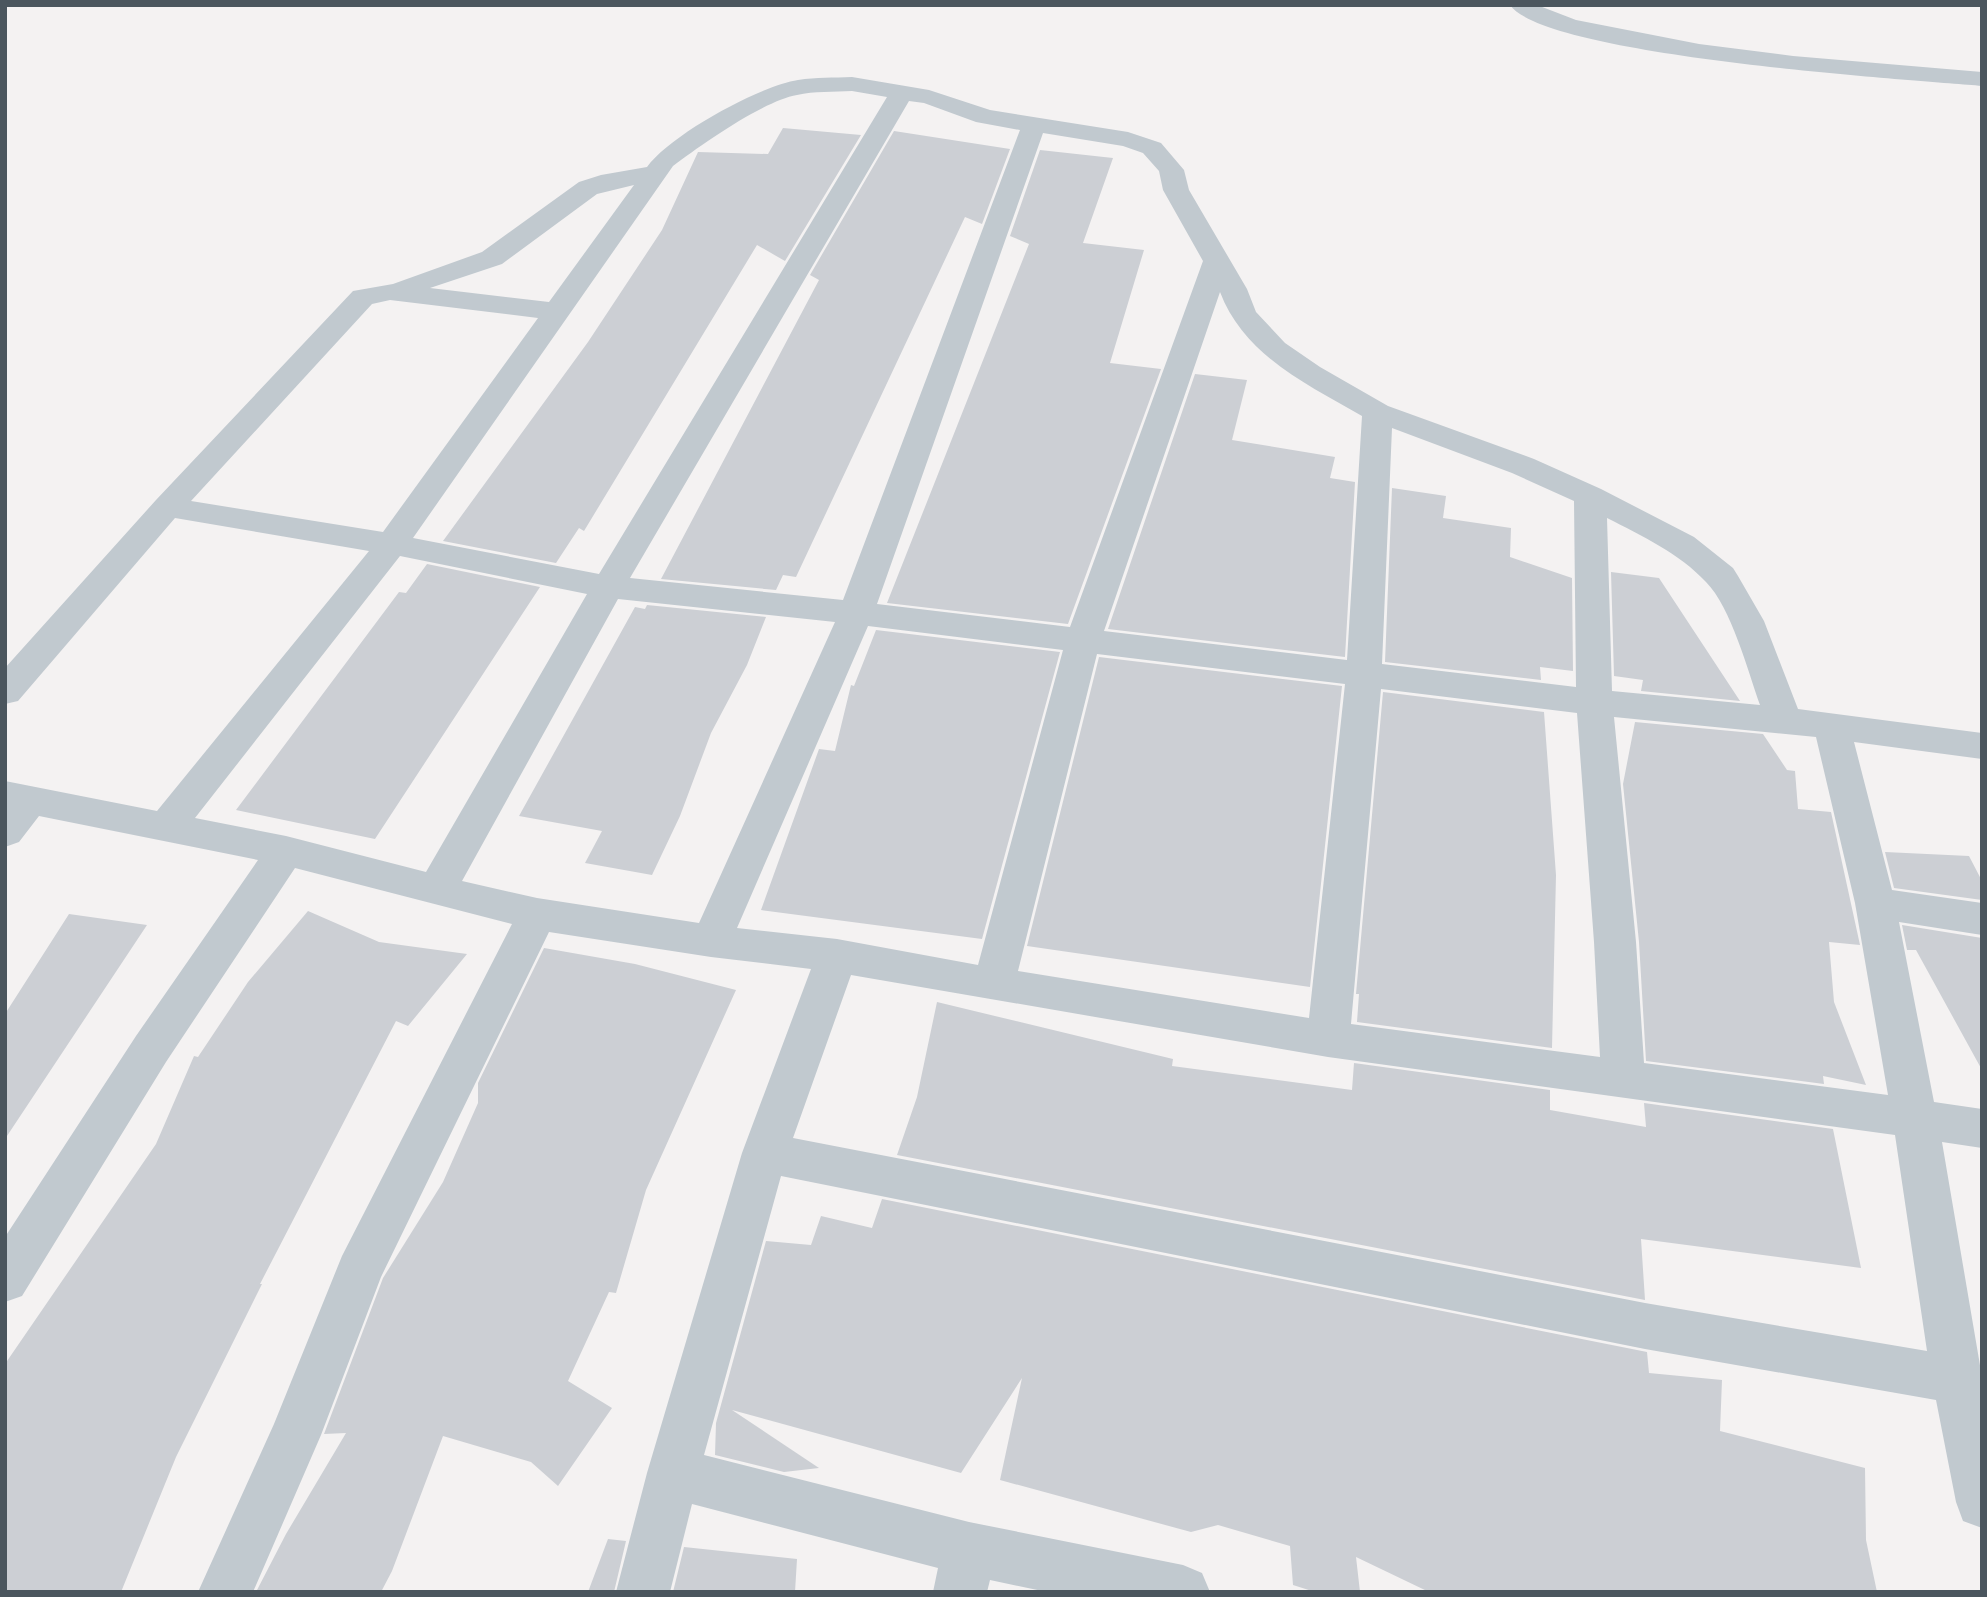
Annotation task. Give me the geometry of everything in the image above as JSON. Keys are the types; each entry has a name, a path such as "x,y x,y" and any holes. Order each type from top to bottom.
{"street":[{"path":"1521,5 1552,21 1658,45 1735,57 1982,79"},
{"path":"166,827 393,544 664,161 699,135 775,93 798,87 852,84 902,92 929,97 985,117 1128,139 1152,148 1171,170 1176,190 1244,315 1275,349 1309,373 1377,412 1523,466 1590,496 1682,544 1721,576 1746,621 1784,720"},
{"path":"436,890 608,587 902,92"},
{"path":"711,941 856,613 1034,125"},
{"path":"5,692 167,508 363,298 390,292 492,258 588,188 656,173"},
{"path":"994,984 1083,639 1217,261"},
{"path":"390,292 559,312"},
{"path":"1328,1039 1364,674 1377,412"},
{"path":"1590,496 1594,702 1615,942 1623,1080"},
{"path":"167,508 393,544 608,587 1083,639 1594,702 1784,720 1982,746"},
{"path":"1832,728 1875,903 1915,1118 1957,1380 1982,1502"},
{"path":"5,832 18,798 286,851 537,914 711,941 837,956 1328,1039 1982,1129"},
{"path":"5,1280 151,1049 239,924 286,851"},
{"path":"1875,903 1982,919"},
{"path":"225,1592 295,1434 359,1272 537,914"},
{"path":"643,1592 673,1473 765,1153 837,956"},
{"path":"765,1153 1645,1326 1957,1380"},
{"path":"673,1473 964,1570 1183,1592"}],"building":[{"path":"783,128 861,135 785,261 757,245 584,531 579,528 556,563 443,541 588,342 662,230 698,152 768,154"},
{"path":"894,131 1010,149 982,224 965,217 796,577 783,575 776,590 661,579 819,280 810,275"},
{"path":"1040,150 1113,158 1083,243 1144,250 1110,363 1161,369 1068,624 887,603 1029,244 1010,236"},
{"path":"1195,374 1247,380 1232,440 1335,457 1330,478 1355,482 1345,657 1108,629"},
{"path":"1392,488 1446,496 1443,518 1511,528 1510,557 1572,578 1573,671 1540,667 1541,680 1385,662"},
{"path":"427,564 540,587 375,839 236,810 399,592 406,593"},
{"path":"1611,572 1659,578 1740,701 1641,691 1643,680 1614,676"},
{"path":"647,605 766,617 747,665 711,733 680,816 652,875 585,863 602,831 519,816 635,607 645,609"},
{"path":"876,630 1060,652 982,939 761,910 819,749 835,751 851,685 854,686"},
{"path":"1099,657 1342,686 1310,987 1027,946"},
{"path":"1383,692 1544,712 1556,875 1552,1048 1357,1022 1359,994 1356,994"},
{"path":"1635,722 1763,734 1787,770 1795,771 1798,809 1831,812 1860,945 1829,942 1834,1002 1866,1085 1823,1076 1824,1084 1646,1061 1639,942 1623,784"},
{"path":"1885,852 1969,856 1982,881 1982,900 1894,888"},
{"path":"308,911 379,942 467,954 408,1026 396,1021 260,1284 176,1457 121,1592 5,1592 5,1364 156,1144 194,1056 198,1057 248,982"},
{"path":"69,914 147,925 5,1139 5,1014"},
{"path":"1902,925 1982,938 1982,1070 1916,950 1907,950"},
{"path":"544,948 635,964 736,990 646,1190 616,1293 609,1292 568,1381 612,1408 558,1486 531,1462 443,1436 392,1571 381,1592 256,1592 286,1534 346,1433 324,1434 383,1278 443,1182 478,1103 478,1083"},
{"path":"937,1002 1173,1059 1172,1066 1352,1090 1354,1063 1550,1090 1550,1110 1646,1127 1644,1103 1833,1129 1861,1268 1641,1239 1645,1300 897,1155 917,1097"},
{"path":"882,1199 1647,1352 1649,1373 1722,1380 1720,1431 1865,1468 1866,1540 1877,1592 1429,1592 1356,1557 1360,1592 1315,1592 1293,1585 1290,1546 1218,1525 1191,1532 1000,1480 1022,1378 961,1473 732,1410 819,1468 784,1472 715,1455 716,1423 766,1241 811,1245 821,1216 872,1228"},
{"path":"608,1539 626,1541 614,1592 588,1592"},
{"path":"684,1547 797,1559 795,1592 673,1592"}]}
